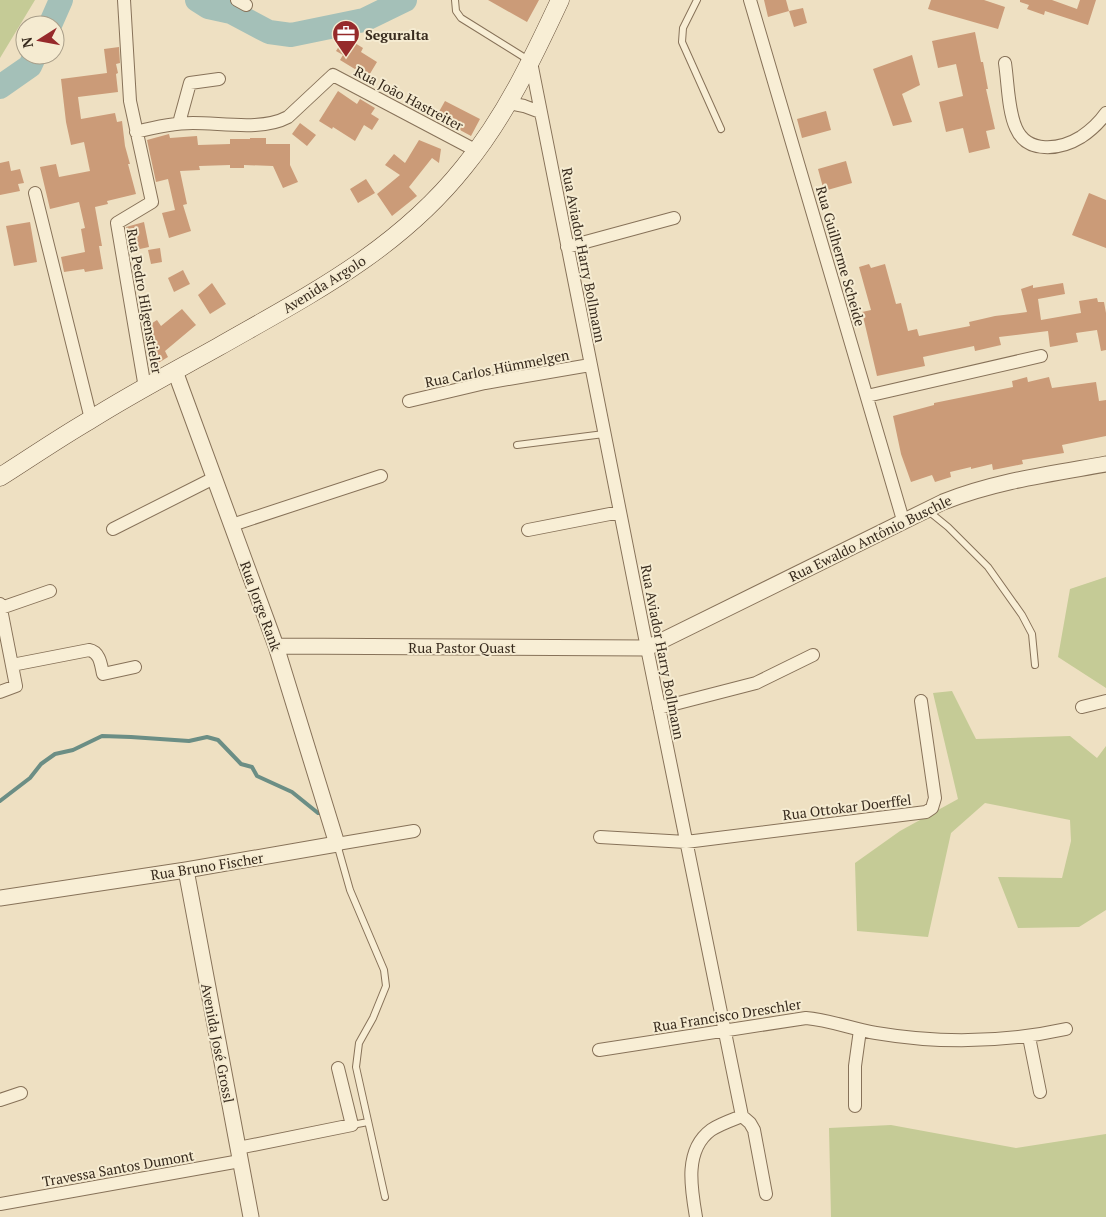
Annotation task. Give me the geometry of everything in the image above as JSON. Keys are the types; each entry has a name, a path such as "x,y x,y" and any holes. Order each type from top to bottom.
{"main road":[{"name":"Avenida Argolo","path":"0,477 91,419 314,292 364,261 388,242 432,202 457,176 477,151 508,103 531,62 560,0"}],"street":[{"name":"Rua Pedro Hilgenstieler","path":"124,0 129,89 136,132 152,202 117,223 145,388"},
{"name":"Rua Guilherme Scheide","path":"750,0 903,520"},
{"name":"Rua Aviador Harry Bollmann","path":"531,62 590,365 742,1116 750,1123 754,1130 766,1194"},
{"path":"1005,63 1014,124 1023,139 1034,146 1063,145 1079,138 1091,130 1106,114"},
{"name":"Rua João Hastreiter","path":"136,132 179,123 261,125 280,122 288,118 333,75 477,151"},
{"path":"179,123 190,83 218,79"},
{"path":"508,103 540,112"},
{"path":"35,193 91,419"},
{"path":"567,247 674,218"},
{"path":"867,396 1041,356"},
{"name":"Rua Carlos Hümmelgen","path":"409,401 485,382 590,365"},
{"name":"Rua Jorge Rank","path":"175,371 276,646 337,844"},
{"name":"Rua Ewaldo Antônio Buschle","path":"647,648 926,509 1001,482 1106,464"},
{"path":"232,525 381,476"},
{"path":"113,529 214,478"},
{"path":"528,530 620,512"},
{"path":"1,608 50,592"},
{"path":"0,604 16,686 0,692"},
{"name":"Rua Pastor Quast","path":"276,646 647,648"},
{"path":"12,665 89,650 94,651 99,657 104,674 135,667"},
{"path":"659,708 756,683 812,655"},
{"path":"1082,707 1106,701"},
{"name":"Rua Ottokar Doerffel","path":"686,842 926,812 932,808 935,798 921,702"},
{"name":"Rua Bruno Fischer","path":"0,898 186,870 414,831"},
{"path":"600,837 686,842"},
{"name":"Avenida José Grossl","path":"186,870 251,1217"},
{"name":"Rua Francisco Dreschler","path":"599,1050 806,1018 830,1021 860,1030 893,1036 943,1041 1030,1037 1066,1029"},
{"path":"855,1106 855,1066 860,1030"},
{"path":"1030,1037 1040,1092"},
{"path":"338,1068 352,1126"},
{"path":"0,1100 22,1093"},
{"path":"696,1217 691,1173 697,1144 712,1130 742,1116"},
{"name":"Travessa Santos Dumont","path":"0,1204 239,1155 352,1126"}],"lane":[{"path":"455,0 456,11 461,18 531,62"},
{"path":"697,0 683,28 682,42 721,130"},
{"path":"517,445 604,434"},
{"path":"926,509 948,527 988,567 1022,615 1032,634 1035,665"},
{"path":"337,844 350,890 384,970 386,986 373,1018 358,1043 356,1067 385,1197"},
{"path":"352,1126 368,1122"}],"green space":[{"path":"0,0 35,0 26,15 15,15 15,33 0,58"},
{"path":"1106,577 1106,688 1058,657 1070,589"},
{"path":"952,691 976,739 1070,736 1097,758 1106,746 1106,910 1079,927 1018,928 998,877 1062,878 1071,841 1070,820 985,803 951,833 928,937 857,931 855,863 900,831 958,799 933,693"},
{"path":"891,1125 1016,1148 1106,1134 1106,1217 831,1217 829,1128"}],"building":[{"path":"488,0 539,0 527,22"},
{"path":"764,0 786,0 789,11 768,17"},
{"path":"931,0 984,0 1005,7 998,29 928,9"},
{"path":"1020,0 1052,0 1077,9 1080,0 1096,0 1088,25 1045,11 1044,15 1027,9 1029,5 1020,2"},
{"path":"803,8 807,23 794,27 789,11"},
{"path":"975,32 981,62 983,62 988,89 986,89 995,129 986,131 990,148 969,153 963,128 946,132 939,102 963,96 956,64 938,68 932,41"},
{"path":"345,37 363,48 361,52 377,62 368,77 340,60 343,55 336,51"},
{"path":"119,47 120,63 116,64 118,92 78,97 81,119 115,113 117,122 122,121 125,146 130,164 128,164 136,194 107,201 108,204 95,207 102,246 99,246 103,269 85,272 84,269 64,272 61,257 85,252 81,229 85,228 79,202 50,209 40,167 56,164 59,177 90,171 84,142 71,145 61,79 107,73 104,49"},
{"path":"912,55 920,85 902,94 912,122 893,126 873,69"},
{"path":"338,91 357,104 360,99 375,108 371,114 379,119 372,130 364,125 355,141 333,127 332,129 319,121"},
{"path":"445,101 480,119 471,136 436,117"},
{"path":"826,111 831,130 802,138 797,119"},
{"path":"300,123 316,135 307,146 292,134"},
{"path":"169,134 170,138 197,136 198,145 230,144 230,139 250,138 266,138 266,144 290,144 290,165 298,182 283,188 273,166 244,165 244,168 230,168 230,165 199,166 200,170 180,171 187,204 183,205 191,231 169,238 162,213 175,210 168,179 156,182 147,140"},
{"path":"419,140 441,149 439,163 432,158 409,187 417,196 392,216 377,194 400,175 385,165 394,154 405,163"},
{"path":"9,161 11,171 20,169 24,183 18,184 20,191 0,195 0,163"},
{"path":"846,161 852,183 824,191 818,169"},
{"path":"366,179 375,193 358,203 350,189"},
{"path":"1089,193 1106,200 1106,248 1072,235"},
{"path":"30,222 37,262 14,266 6,226"},
{"path":"144,222 149,247 131,251 126,227"},
{"path":"160,248 162,262 151,264 148,250"},
{"path":"869,264 871,268 885,264 896,304 901,303 908,331 917,329 919,336 970,326 969,322 995,316 1027,312 1021,289 1033,285 1033,288 1063,283 1065,294 1038,299 1041,320 1081,313 1079,301 1097,298 1098,302 1104,302 1106,313 1106,350 1101,351 1097,330 1076,333 1078,342 1050,347 1048,331 999,337 1001,345 975,351 974,346 923,357 925,366 877,376 862,312 871,310 859,267"},
{"path":"183,270 190,284 174,292 168,278"},
{"path":"212,283 226,304 210,314 198,295"},
{"path":"182,309 196,325 165,351 168,357 155,365 147,353 143,329 157,320 161,326"},
{"path":"1027,377 1028,382 1049,377 1052,388 1096,382 1099,401 1106,400 1106,436 1062,445 1064,453 1022,460 1023,464 993,470 992,464 971,469 971,467 950,472 951,477 935,482 932,475 911,482 901,454 893,416 934,405 934,403 1013,387 1012,381"}],"waterway":[{"path":"54,15 61,0"},
{"path":"197,0 208,7 231,12 269,32 291,35 364,20 405,0"},
{"path":"0,87 30,65"},
{"path":"0,801 30,778 41,764 55,754 73,750 102,736 189,741 207,737 218,740 241,764 252,767 257,776 292,792 318,813"}],"place":[{"name":"Seguralta","path":"346,58"}]}
